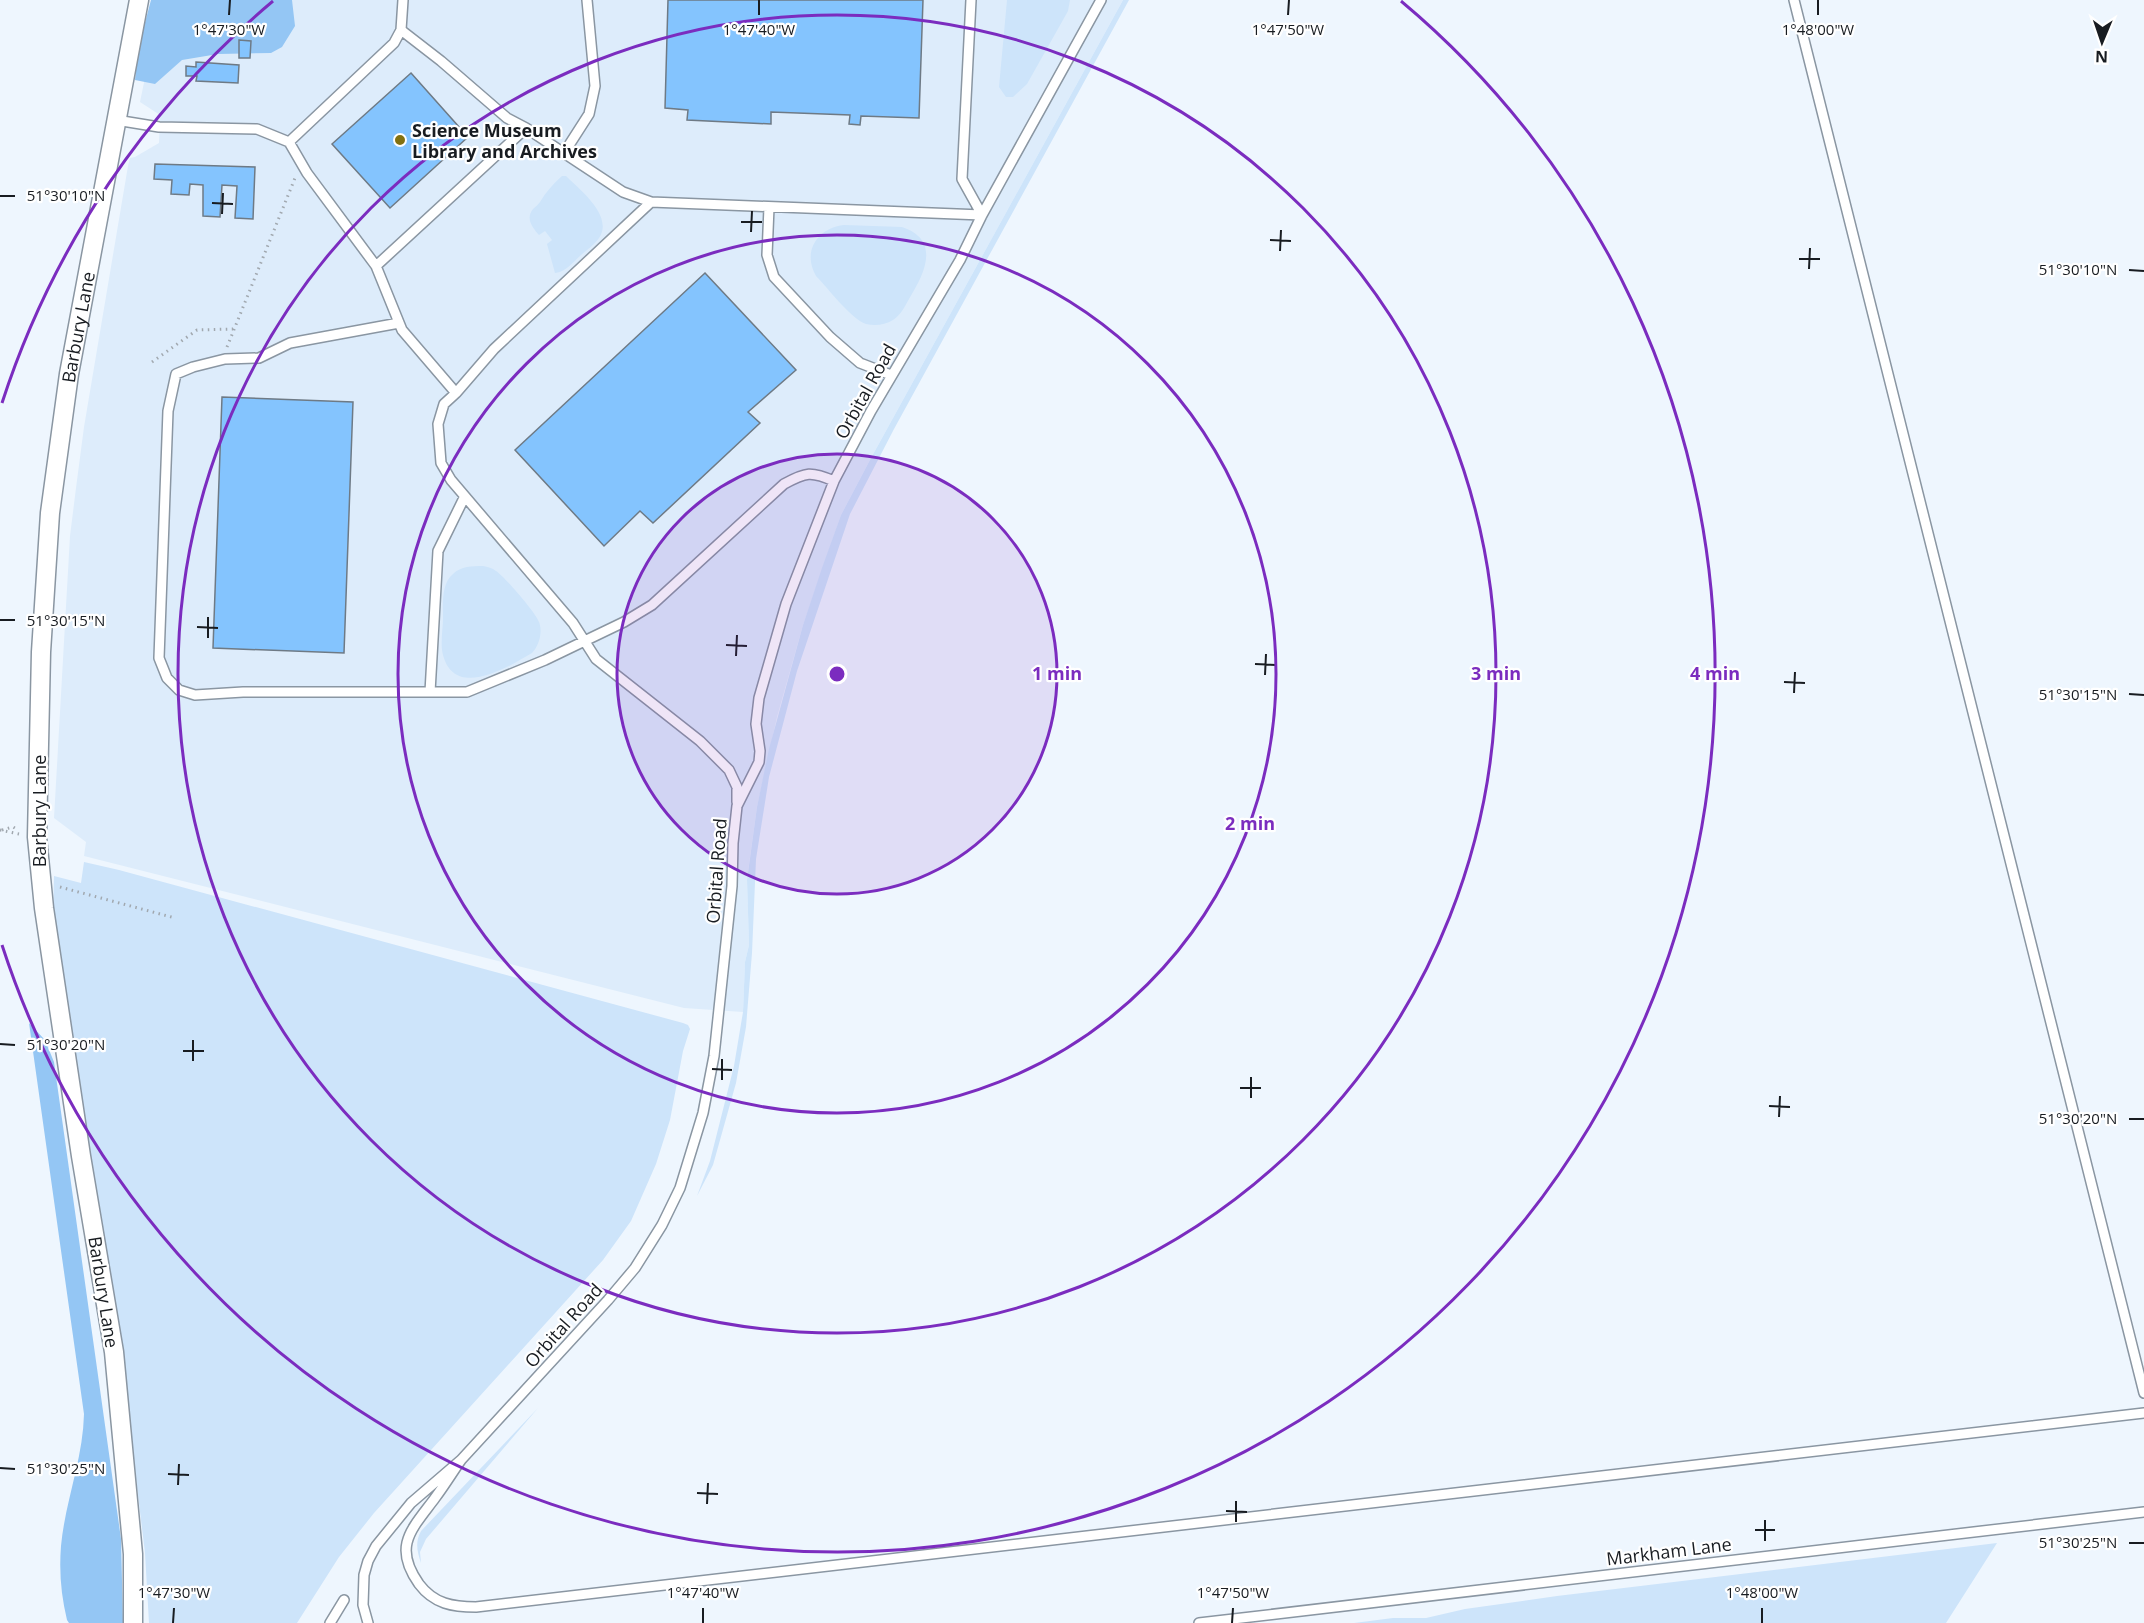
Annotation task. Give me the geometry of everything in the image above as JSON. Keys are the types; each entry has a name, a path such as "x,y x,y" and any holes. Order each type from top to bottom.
{"street":[{"name":"Barbury Lane","path":"133,1623 133,1554 114,1352 83,1167 40,882 37,837 41,652 50,513 69,374 139,0"}],"lane":[{"path":"289,142 394,43 401,30 403,0"},
{"path":"564,153 589,114 595,86 588,0"},
{"path":"971,0 962,179 982,215"},
{"path":"1794,0 2144,1393"},
{"name":"Orbital Road","path":"461,1460 635,1268 662,1225 680,1188 703,1113 714,1056 732,886 737,806 759,762 760,751 756,724 759,698 783,615 834,482 891,375 960,260 982,215 1098,2"},
{"path":"401,30 507,118 623,192 651,202 982,215"},
{"path":"116,120 159,127 257,129 289,142 304,168 376,266 402,330 456,393"},
{"path":"376,266 526,128"},
{"path":"651,202 494,349 444,404 438,424 441,463 464,498 573,623 596,659 700,741 729,770 736,787 737,806"},
{"path":"769,207 767,255 774,277 830,338 860,363 891,375"},
{"path":"399,323 290,343 259,358 225,359 193,367 176,375 168,411 159,658 167,678 179,690 195,695 243,692 467,692 545,660 624,622 652,605 784,484 804,473 819,475 834,482"},
{"path":"430,692 438,551 464,498"},
{"path":"461,1460 435,1499 416,1521 406,1538 405,1549 408,1564 414,1576 434,1600 449,1605 476,1607 2144,1413"},
{"path":"368,1623 363,1605 364,1575 376,1546 411,1503 461,1460"},
{"name":"Markham Lane","path":"1199,1623 2144,1512"},
{"path":"330,1623 344,1600"}],"path":[{"path":"225,359 233,329 296,176 304,168"},
{"path":"152,362 197,330 233,329"},
{"path":"1,831 13,827 24,835"},
{"path":"40,882 175,918"}],"shaded area":[{"path":"151,0 292,0 295,26 282,47 271,53 218,54 182,60 155,84 135,80 138,49"},
{"path":"161,0 1123,0 841,515 803,625 777,717 757,807 747,879 749,945 745,962 743,1012 684,1008 84,856 86,842 54,818 70,536 76,488 84,427 128,166 130,158 159,143 160,115 140,102"},
{"path":"1007,0 1070,0 1068,11 1027,84 1013,97 1006,97 999,87"},
{"path":"1123,0 1129,0 894,429 850,514 797,671 769,777 756,859 746,1027 736,1083 713,1165 697,1196 710,1161 734,1066 743,1012 745,962 749,945 747,880 757,807 769,749 803,625 822,568 841,515 871,458"},
{"path":"562,176 566,176 587,196 599,212 602,230 599,238 591,247 566,269 555,273 547,244 552,240 545,231 539,235 531,223 530,216 533,209"},
{"path":"844,225 902,227 922,240 926,249 926,258 920,279 902,310 890,322 873,325 860,321 816,276 811,258 815,243 826,231"},
{"path":"483,566 496,571 520,595 537,617 540,634 532,653 496,672 470,678 459,676 449,668 443,655 443,594 446,583 456,571 467,567"},
{"path":"84,862 683,1023 690,1029 683,1051 670,1120 656,1164 631,1221 603,1260 374,1513 339,1557 297,1623 149,1623 145,1553 131,1437 53,915 54,876 81,883"},
{"path":"29,1023 45,1040 54,1062 121,1539 123,1623 69,1623 63,1602 60,1574 61,1546 81,1447 84,1414"},
{"path":"538,1408 426,1539 420,1552 421,1563 417,1547 421,1531"},
{"path":"1997,1543 1946,1623 1354,1623 1393,1618 1426,1618 1465,1609 1557,1596"}],"building":[{"path":"668,0 923,0 919,118 861,116 860,125 849,124 850,115 771,112 771,124 687,120 688,110 665,108"},
{"path":"239,40 251,41 250,58 239,58"},
{"path":"196,62 239,65 238,83 196,81 197,76 186,76 186,66 196,67"},
{"name":"Science Museum Library and Archives","path":"411,73 468,137 390,208 332,144"},
{"path":"155,164 255,167 253,219 235,218 237,186 222,185 220,217 203,216 203,185 190,184 189,195 171,194 172,180 154,179"},
{"path":"705,273 796,370 748,412 760,423 653,523 640,511 604,546 515,450"},
{"path":"222,397 353,402 344,653 213,648"}],"place":[{"name":"Science Museum Library and Archives","path":"400,140"}]}
